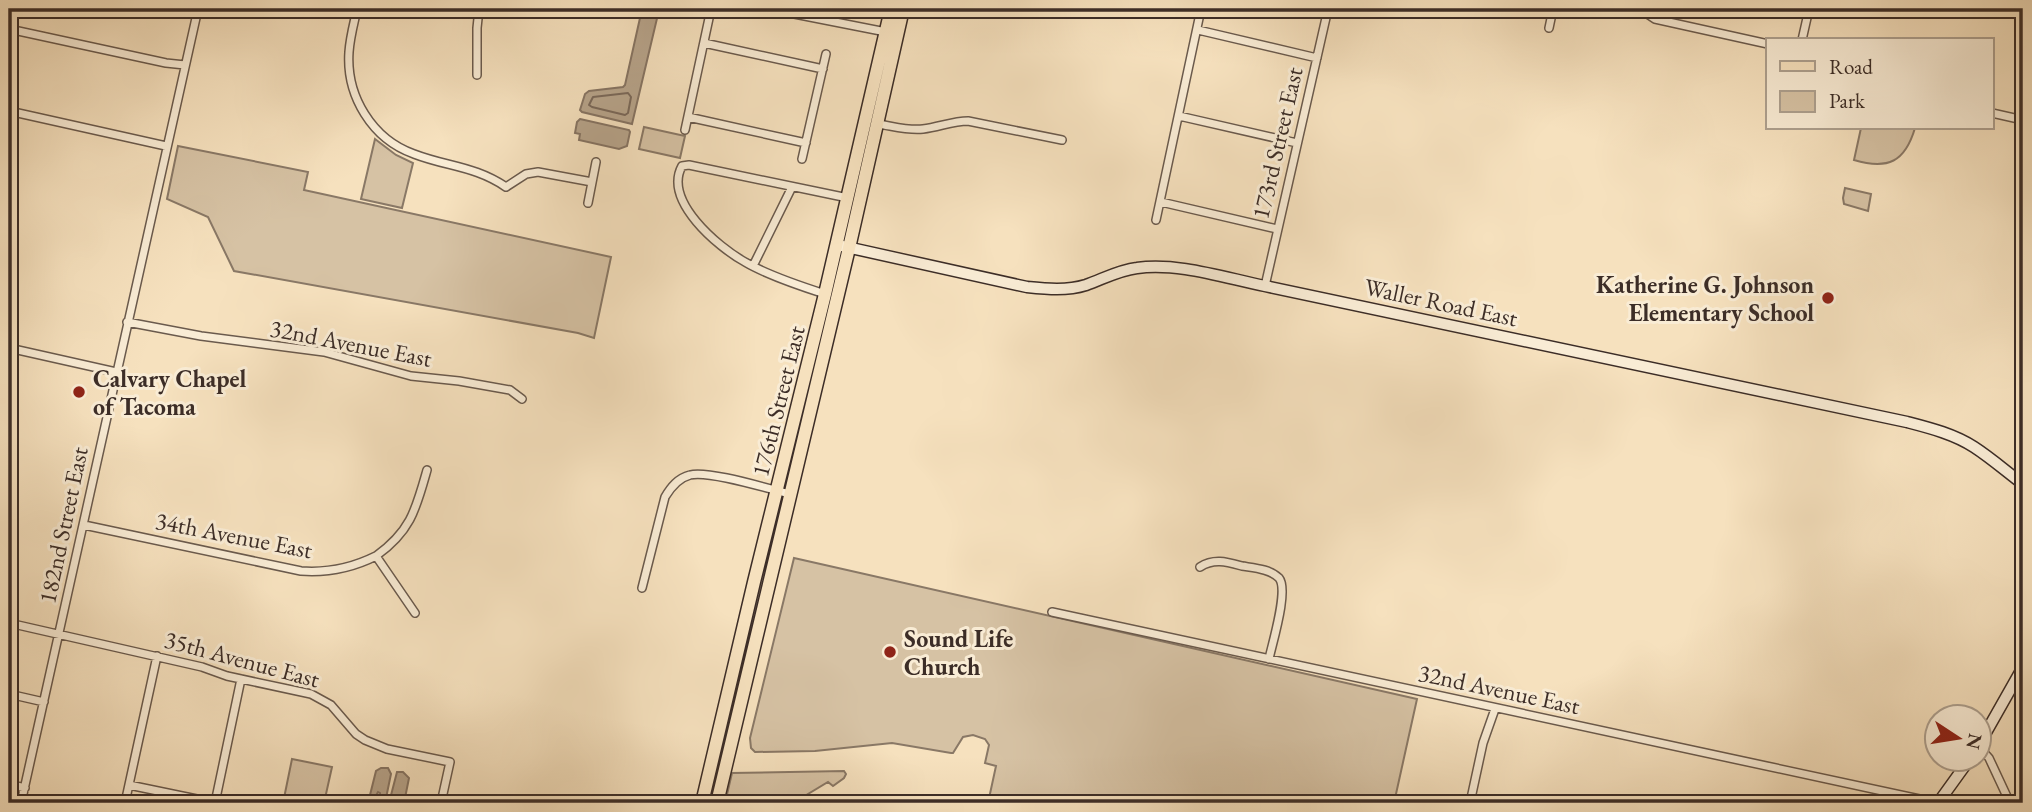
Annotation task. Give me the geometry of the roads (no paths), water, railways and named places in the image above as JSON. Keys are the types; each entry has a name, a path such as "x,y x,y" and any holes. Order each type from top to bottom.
{"main road":[{"name":"176th Street East","path":"717,803 825,294 843,247 848,198 891,9"},
{"name":"176th Street East","path":"702,803 754,582 784,493 843,247 878,124 903,9"},
{"path":"886,32 891,38 882,77 886,86"}],"street":[{"name":"182nd Street East","path":"21,803 198,9"},
{"path":"357,9 349,48 350,75 358,102 376,129 401,149 467,167 506,187 526,174 538,172 592,183"},
{"path":"477,75 479,9"},
{"path":"685,130 711,9"},
{"path":"769,9 886,32"},
{"path":"1156,220 1202,9"},
{"name":"173rd Street East","path":"1265,286 1328,9"},
{"path":"1549,28 1553,9"},
{"path":"1803,38 1810,9"},
{"path":"1645,11 1655,19 1766,44"},
{"path":"9,29 185,65"},
{"path":"1198,30 1317,58"},
{"path":"704,43 823,69"},
{"path":"802,159 826,54"},
{"path":"9,111 166,146"},
{"path":"1994,113 2023,120"},
{"path":"1179,116 1297,143"},
{"path":"688,117 806,143"},
{"path":"878,124 922,129 968,121 1062,140"},
{"path":"588,203 596,162"},
{"path":"825,294 745,263 702,229 679,193 679,172 682,166 688,165 848,198"},
{"path":"753,266 792,187"},
{"path":"1161,202 1277,229"},
{"name":"Waller Road East","path":"843,247 1027,287 1060,289 1084,286 1116,273 1150,267 1190,271 1265,286 1931,428 1975,448 2023,484"},
{"name":"32nd Avenue East","path":"127,322 201,336 324,352 411,376 510,390 522,399"},
{"path":"9,348 116,372"},
{"path":"415,613 376,556 404,530 419,501 427,470"},
{"path":"642,588 665,497 676,482 688,475 702,474 784,493"},
{"name":"34th Avenue East","path":"84,525 301,571 330,572 376,556"},
{"path":"1200,566 1220,561 1266,571 1282,582 1282,596 1269,659"},
{"name":"32nd Avenue East","path":"1052,612 1938,803"},
{"name":"35th Avenue East","path":"9,623 311,694 331,705 356,734 365,740 387,749 450,762 441,803"},
{"path":"125,803 157,656"},
{"path":"1994,719 2023,667"},
{"path":"129,785 216,803 242,679"},
{"path":"9,694 44,702"},
{"path":"1470,803 1483,743 1495,709"},
{"path":"1994,769 2010,803"},
{"path":"1938,803 1959,774"},
{"path":"9,784 25,788"}],"water":[{"path":"642,9 659,10 632,124 582,112 580,110 585,94 589,91 625,85"},
{"path":"580,119 629,130 627,146 619,149 579,140 580,134 575,133"},
{"path":"388,768 391,774 385,803 380,803 378,792 372,803 368,803 376,771"},
{"path":"397,772 403,772 409,778 404,803 389,803"}],"place":[{"name":"Katherine G. Johnson Elementary School","path":"1828,298"},
{"name":"Calvary Chapel of Tacoma","path":"79,392"},
{"name":"Sound Life Church","path":"890,652"}]}
